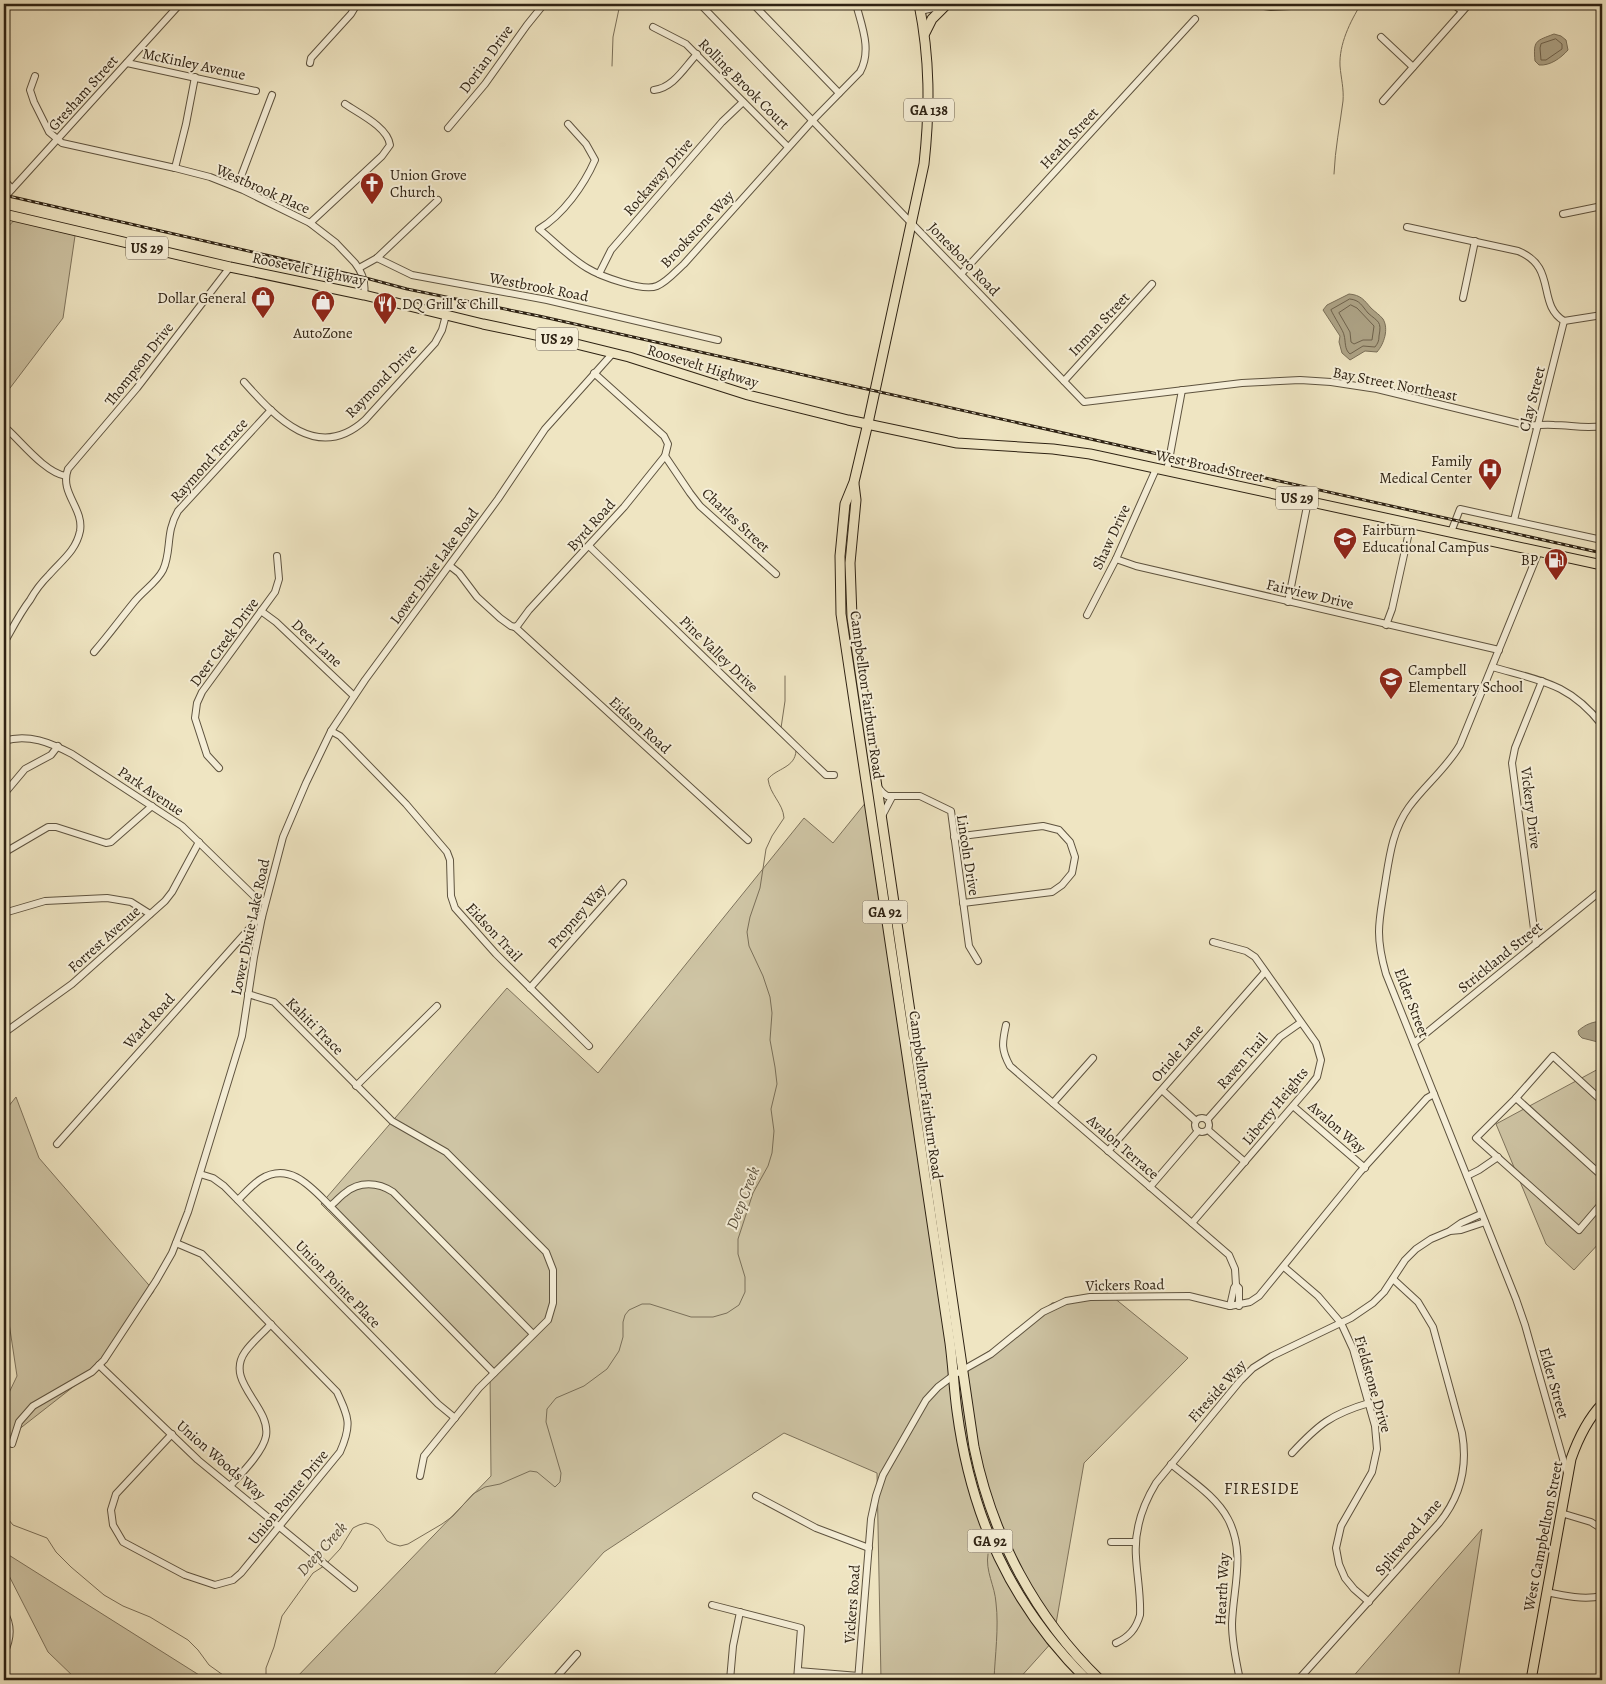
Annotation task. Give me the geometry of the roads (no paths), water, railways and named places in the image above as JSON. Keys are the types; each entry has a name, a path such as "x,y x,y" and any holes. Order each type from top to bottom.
{"main road":[{"path":"925,33 932,19 948,4"},
{"name":"GA 138","path":"868,423 924,164 928,125 929,79 925,33 920,6"},
{"name":"Roosevelt Highway","path":"4,214 230,267 364,295 564,341 613,353 748,395 848,420 868,423"},
{"name":"West Broad Street","path":"868,423 957,443 1053,449 1090,454 1602,565"},
{"name":"Campbellton Fairburn Road","path":"868,423 854,482 845,504 840,566 841,614 954,1375 957,1411 968,1474 978,1509 996,1554 1015,1590 1032,1616 1062,1653 1088,1680"},
{"name":"Campbellton Fairburn Road","path":"854,482 856,500 850,547 850,599 854,635 977,1464 1002,1540 1025,1584 1043,1613 1072,1651 1100,1680"},
{"name":"West Campbellton Street","path":"1531,1680 1568,1476 1577,1442 1602,1404"}],"street":[{"name":"Gresham Street","path":"4,198 180,4"},
{"path":"310,64 312,58 351,14 356,4"},
{"name":"Dorian Drive","path":"448,128 485,84 526,25 544,4"},
{"name":"Jonesboro Road","path":"700,4 1084,402 1182,390"},
{"path":"753,4 839,93"},
{"name":"Brookstone Way","path":"568,124 586,144 595,160 583,185 549,223 539,229 586,268 643,288 656,287 684,264 788,147 860,72 867,53 856,4"},
{"path":"920,6 948,4"},
{"path":"1250,4 1271,7 1291,6 1291,4"},
{"path":"1453,4 1462,12"},
{"path":"1383,101 1469,4"},
{"name":"Heath Street","path":"961,274 1195,19"},
{"name":"Rolling Brook Court","path":"653,27 686,44 788,147"},
{"path":"1381,37 1413,66"},
{"path":"654,90 664,89 673,82 696,54"},
{"name":"McKinley Avenue","path":"127,63 256,91"},
{"path":"35,76 30,90 34,102 49,132 58,139"},
{"path":"175,168 195,77"},
{"path":"236,187 272,95"},
{"name":"Rockaway Drive","path":"600,274 611,250 722,122 743,102"},
{"path":"310,223 382,156 390,145 388,137 382,130 345,104"},
{"name":"Westbrook Place","path":"58,139 67,145 175,168 210,177 236,187 310,223 336,243 359,268"},
{"path":"4,180 12,189"},
{"path":"364,295 364,284 359,268 377,258 438,200"},
{"path":"1563,214 1602,206"},
{"path":"1407,226 1518,251 1532,259 1543,274 1552,308 1558,318 1564,321 1602,315"},
{"path":"1463,298 1475,241"},
{"name":"Westbrook Road","path":"377,258 412,275 547,300 718,340"},
{"name":"Thompson Drive","path":"66,476 68,468 137,388 230,267"},
{"name":"Inman Street","path":"1064,381 1152,284"},
{"name":"Raymond Drive","path":"244,382 271,410 293,428 311,436 332,437 353,429 365,420 435,343 442,330 446,315"},
{"name":"Clay Street","path":"1514,520 1564,321"},
{"name":"Lower Dixie Lake Road","path":"12,1444 19,1422 33,1406 92,1372 99,1364 156,1281 176,1243 188,1212 242,1036 265,902 281,844 291,814 331,730 498,499 545,429 613,353"},
{"path":"594,373 664,436 668,444 665,456"},
{"name":"Bay Street Northeast","path":"1182,390 1268,381 1331,382 1377,389 1525,425 1602,426"},
{"path":"1168,471 1182,390"},
{"name":"Raymond Terrace","path":"94,652 121,621 136,600 162,572 166,563 170,529 178,511 271,410"},
{"path":"4,643 29,600 47,576 70,552 78,538 80,528 80,519 66,485 66,476 59,475 46,467 8,430"},
{"name":"Byrd Road","path":"514,627 518,625 529,610 589,546 665,456"},
{"name":"Charles Street","path":"665,456 700,506 776,574"},
{"name":"Shaw Drive","path":"1087,615 1116,560 1156,469"},
{"path":"1288,602 1308,501"},
{"path":"1451,532 1460,509 1602,540 1602,528"},
{"path":"1386,625 1392,609 1411,523"},
{"name":"Pine Valley Drive","path":"589,546 805,756 826,775 834,775"},
{"name":"Elder Street","path":"1539,551 1460,746 1447,765 1420,793 1408,809 1397,830 1390,852 1380,919 1381,953 1386,974 1525,1325 1568,1476"},
{"name":"Deer Creek Drive","path":"219,768 207,755 195,718 197,703 202,692 275,592 279,579 277,556"},
{"name":"Fairview Drive","path":"1116,560 1386,625 1500,650"},
{"path":"450,566 459,573 477,597 500,618 514,627"},
{"name":"Deer Lane","path":"261,611 276,622 354,696"},
{"name":"Eidson Road","path":"514,627 748,840"},
{"path":"1492,668 1557,686 1585,704 1599,717 1602,725"},
{"name":"Vickery Drive","path":"1536,944 1512,763 1515,748 1542,681"},
{"name":"Eidson Trail","path":"331,730 340,736 394,791 439,841 450,860 451,896 455,908 496,954 589,1046"},
{"name":"Park Avenue","path":"4,741 32,738 58,746 182,826 255,897 265,902"},
{"path":"4,794 25,769 51,755 58,746"},
{"path":"877,784 883,794 892,797 882,817"},
{"name":"Lincoln Drive","path":"892,797 905,795 920,796 951,811 969,946 978,961"},
{"path":"7,851 48,828 56,828 106,843 111,842 152,806"},
{"path":"954,837 1043,826 1058,830 1070,842 1075,857 1072,873 1062,885 1052,892 963,902"},
{"name":"Forrest Avenue","path":"4,1033 72,984 150,914 172,892 199,842"},
{"name":"Propney Way","path":"530,988 623,882"},
{"name":"Strickland Street","path":"1414,1043 1602,890"},
{"path":"4,913 45,901 107,898 131,902 150,914"},
{"name":"Ward Road","path":"57,1144 257,920 262,917"},
{"name":"Liberty Heights","path":"1192,1223 1317,1077 1321,1060 1316,1043 1255,957 1246,951 1213,942"},
{"name":"Oriole Lane","path":"1108,1151 1265,972"},
{"name":"Kahiti Trace","path":"248,994 274,1002 392,1121 446,1152 546,1252 552,1270 553,1303 548,1320 494,1373 455,1418 424,1456 420,1476"},
{"path":"356,1086 437,1006"},
{"name":"Raven Trail","path":"1207,1120 1280,1037 1300,1023"},
{"name":"Avalon Terrace","path":"1006,1025 1002,1042 1004,1055 1010,1066 1229,1255 1235,1268 1236,1285 1230,1306"},
{"path":"1602,1101 1553,1056 1516,1098 1476,1138 1579,1230 1602,1204"},
{"path":"1053,1103 1093,1058"},
{"path":"1162,1090 1196,1121 1195,1125 1198,1131 1202,1133 1208,1130 1210,1126 1207,1120 1203,1118 1196,1121"},
{"name":"Vickers Road","path":"858,1678 871,1519 876,1496 884,1475 931,1393 954,1375 1004,1344 1043,1312 1077,1298 1189,1296 1230,1306 1239,1306 1250,1302 1259,1296 1365,1168 1427,1098 1434,1094"},
{"path":"1516,1098 1602,1176"},
{"name":"Avalon Way","path":"1293,1106 1365,1168"},
{"path":"1208,1130 1245,1162"},
{"path":"1150,1187 1198,1131"},
{"path":"1467,1176 1498,1157"},
{"name":"Union Pointe Place","path":"200,1174 213,1178 224,1186 438,1404 455,1418"},
{"path":"238,1200 259,1180 269,1175 290,1175 304,1181 494,1373"},
{"path":"330,1206 345,1192 355,1186 375,1184 393,1192 534,1334"},
{"name":"Fireside Way","path":"1116,1643 1132,1633 1137,1625 1140,1608 1136,1542 1139,1520 1146,1500 1171,1464 1240,1381 1253,1368 1272,1356 1351,1318 1373,1303 1384,1292 1416,1249 1430,1239 1482,1214"},
{"name":"Fireside Way","path":"1450,1231 1461,1230 1485,1222"},
{"name":"Union Pointe Drive","path":"172,1434 116,1494 111,1510 113,1525 123,1542 186,1575 215,1585 233,1580 280,1527 340,1452 348,1433 346,1411 337,1392 202,1254 176,1243"},
{"name":"Fieldstone Drive","path":"1284,1267 1318,1296 1341,1323 1353,1349 1369,1403 1376,1436 1375,1462 1368,1482 1341,1526 1336,1548 1339,1564 1345,1578 1369,1602"},
{"name":"Splitwood Lane","path":"1298,1680 1447,1514 1460,1489 1465,1464 1462,1433 1432,1327 1418,1302 1393,1279"},
{"name":"Avalon Terrace","path":"1236,1285 1239,1288 1239,1306"},
{"path":"230,1486 259,1451 266,1437 265,1418 242,1380 239,1366 244,1352 271,1324"},
{"name":"Union Woods Way","path":"99,1364 198,1460 354,1588"},
{"path":"1292,1453 1312,1432 1328,1419 1347,1409 1369,1403"},
{"name":"Hearth Way","path":"1171,1464 1218,1505 1228,1518 1235,1535 1239,1561 1232,1622 1232,1640 1240,1680"},
{"path":"756,1496 816,1528 869,1548"},
{"path":"1561,1513 1582,1518 1602,1529"},
{"path":"1111,1542 1136,1542"},
{"path":"1546,1592 1574,1597 1595,1598 1602,1596"},
{"path":"712,1605 801,1628 797,1680"},
{"path":"4,1612 8,1621 10,1635 4,1653"},
{"path":"730,1680 733,1646 740,1612"},
{"path":"554,1680 577,1654"},
{"path":"798,1671 858,1678"}],"water":[{"path":"1554,34 1566,40 1568,50 1555,61 1539,65 1535,61 1535,45 1540,40"},
{"path":"1349,294 1357,295 1364,300 1383,319 1386,327 1384,341 1377,352 1365,351 1350,360 1342,353 1339,342 1340,336 1323,310 1327,305"},
{"path":"1602,1021 1602,1043 1582,1038 1579,1035 1578,1031 1584,1027"},
{"path":"4,1323 9,1339 4,1370"}],"waterway":[{"path":"612,66 613,37 620,4"},
{"path":"1334,174 1343,101 1340,66 1341,50 1349,26 1361,4"},
{"name":"Deep Creek","path":"781,728 785,701 785,676"},
{"name":"Deep Creek","path":"327,1563 340,1549 353,1528 359,1525 366,1523 373,1525 379,1529 387,1541 400,1546 408,1544 442,1524 453,1516 473,1494 485,1487 500,1484 530,1471 537,1472 555,1487 560,1482 561,1473 546,1422 547,1409 556,1398 584,1386 607,1369 619,1351 623,1337 623,1322 629,1310 642,1304 650,1304 691,1317 713,1317 727,1313 739,1305 745,1292 745,1277 738,1254 738,1239 753,1193 768,1166 772,1153 774,1131 771,1109 777,1084 770,1040 772,1013 770,997 763,976 749,946 747,932 760,888 766,849 784,818 768,779 789,764 795,757 796,751"},
{"path":"4,1514 13,1525 47,1538 56,1552 104,1595 123,1606 150,1617 188,1640 209,1665 230,1680"},
{"path":"988,1554 987,1560 997,1612 994,1680"},
{"name":"Deep Creek","path":"266,1680 266,1668 282,1616 313,1573 324,1566"}],"railway":[{"path":"4,195 407,289 539,316 1602,553"}],"place":[{"name":"Union Grove Church","path":"372,205"},
{"name":"Dollar General","path":"263,319"},
{"name":"AutoZone","path":"323,323"},
{"name":"DQ Grill & Chill","path":"385,325"},
{"name":"Family Medical Center","path":"1490,491"},
{"name":"Fairburn Educational Campus","path":"1345,560"},
{"name":"BP","path":"1556,581"},
{"name":"Campbell Elementary School","path":"1391,700"}],"district":[{"name":"FIRESIDE","path":"1262,1489"}]}
